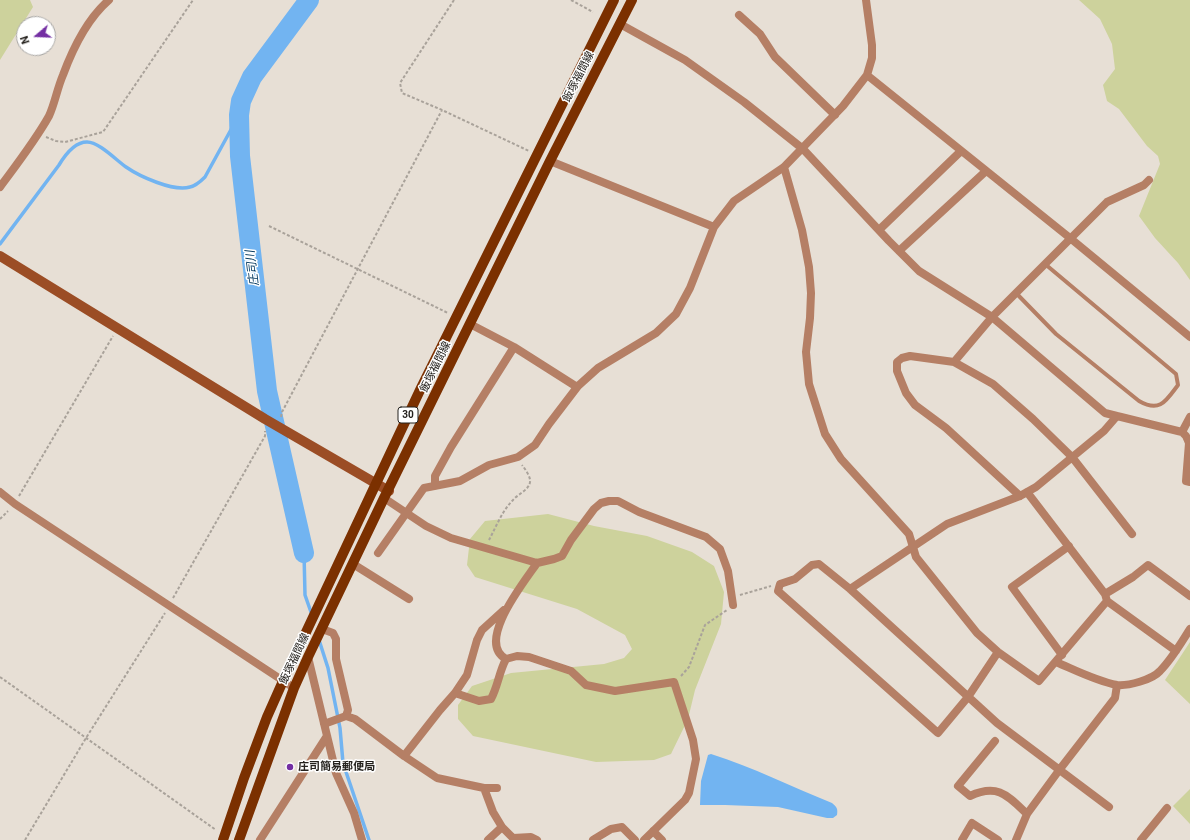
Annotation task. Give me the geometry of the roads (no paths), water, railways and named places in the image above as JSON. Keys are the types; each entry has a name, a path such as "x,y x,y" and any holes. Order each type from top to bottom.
{"main road":[{"name":"飯塚福間線","path":"224,838 244,778 267,717 375,483 614,0"},
{"name":"飯塚福間線","path":"239,840 294,688 308,658 550,161 632,0"}],"street":[{"path":"0,187 38,134 49,115 62,76 84,29 109,0"},
{"path":"378,553 424,488 460,481 489,465 518,457 535,446 549,424 578,387 598,368 656,333 676,314 690,288 714,227 734,201 784,167 835,115 867,75 872,58 872,46 866,0"},
{"path":"739,15 760,34 775,57 835,115"},
{"path":"620,24 685,60 744,102 803,148 919,271 992,317 1106,413 1182,432 1186,436 1189,443 1186,481 1190,482"},
{"path":"867,75 1070,238 1190,337"},
{"path":"879,230 961,151"},
{"path":"550,161 714,227"},
{"path":"784,167 802,230 809,267 811,293 806,352 810,384 817,410 826,434 841,459 909,534 916,557 977,633 998,652 1039,681 1106,598 1148,565 1190,596"},
{"path":"899,251 986,171"},
{"path":"954,362 992,317 1107,202 1144,184 1149,180"},
{"path":"0,256 264,419 375,483 406,512 426,526 451,538 484,549 537,563 562,556 571,540 594,509 601,503 618,501 639,512 706,537 720,549 728,570 732,602"},
{"path":"470,324 514,347 578,387"},
{"path":"435,486 436,476 451,447 514,347"},
{"path":"1132,534 1072,457 1034,419 993,384 954,362 910,356 902,358 897,362 897,371 906,393 915,405 946,428 1023,494 1068,546 1106,598 1176,651"},
{"path":"850,589 913,545 947,524 1023,494 1036,487 1104,431 1117,416"},
{"path":"1182,432 1190,417"},
{"path":"0,492 15,504 294,688"},
{"path":"1068,546 1012,587 1059,658 1096,678 1118,685 1138,682 1159,672 1176,651 1190,628"},
{"path":"537,563 507,607 500,621 495,641 501,656 506,659 517,656 529,657 571,671 586,685 615,691 674,682 693,740 696,759 689,793 686,800 644,840"},
{"path":"353,564 409,599"},
{"path":"998,652 968,697 938,733 778,591 780,584 795,579 812,565 819,564 850,589 968,697 997,724 1109,807"},
{"path":"404,756 455,693 467,675 477,640 482,630 507,607"},
{"path":"322,629 333,633 336,639 336,659 348,710 346,716"},
{"path":"308,658 336,773 354,814 362,840"},
{"path":"455,693 479,701 491,698 496,689 501,669 506,659"},
{"path":"1019,839 1027,814 1115,698 1118,685"},
{"path":"324,724 346,716 355,718 404,756 437,778 484,788 497,788"},
{"path":"260,840 327,736"},
{"path":"995,741 958,786 970,796 980,791 1002,792 1027,814"},
{"path":"484,788 493,812 502,827 513,838 531,837 537,840"},
{"path":"1141,840 1167,808"},
{"path":"962,840 972,823 998,840"},
{"path":"488,840 502,827"},
{"path":"594,840 611,829 622,827 636,840"},
{"path":"653,831 662,840"}],"lane":[{"path":"1016,293 1056,334 1138,401 1147,406 1155,406 1166,401 1178,385 1176,374 1045,264"}],"water":[{"path":"711,754 757,771 832,803 837,808 837,815 833,818 827,818 778,807 700,805 701,781 708,755"}],"waterway":[{"name":"庄司川","path":"304,553 267,391 240,156 239,115 241,101 252,77 309,0"},
{"path":"0,244 67,153 78,144 87,142 97,145 132,171 147,179 175,187 190,187 200,182 205,177 239,115"},
{"path":"304,553 305,595 312,615"},
{"path":"319,640 328,668 340,728 343,763 369,840"}],"place":[{"name":"庄司簡易郵便局","path":"290,767"}]}
